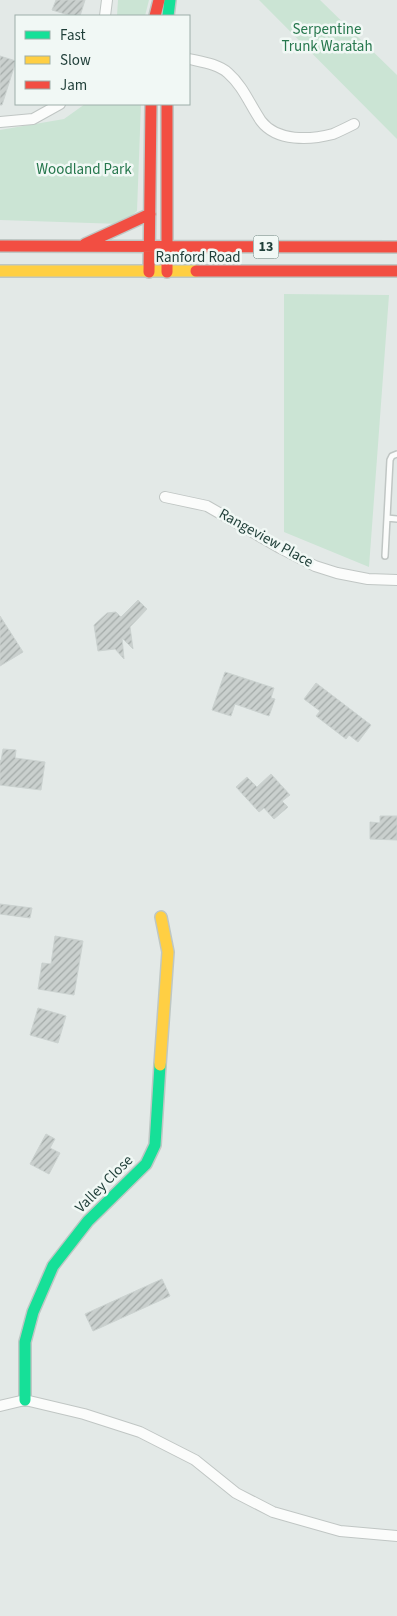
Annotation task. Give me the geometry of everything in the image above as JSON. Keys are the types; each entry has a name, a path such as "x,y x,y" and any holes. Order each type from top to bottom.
{"street":[{"path":"106,15 107,0"},
{"path":"155,15 160,0"},
{"path":"168,15 170,0"},
{"path":"190,59 218,66 229,74 242,89 262,121 271,130 284,136 316,137 334,133 354,124"},
{"path":"0,122 33,119 58,105"},
{"path":"149,272 151,105"},
{"path":"167,105 167,272"},
{"path":"79,247 150,214"},
{"name":"Ranford Road","path":"0,246 397,247"},
{"name":"Ranford Road","path":"0,270 149,272 397,271"},
{"name":"Rangeview Place","path":"165,497 207,506 315,566 337,573 368,579 397,580"},
{"name":"Valley Close","path":"24,1400 25,1342 33,1312 52,1266 88,1221 146,1164 155,1145 168,952 161,917"},
{"path":"0,1406 24,1400 84,1414 140,1432 195,1460 236,1492 273,1512 340,1532 397,1536"}],"lane":[{"path":"385,556 390,460 392,456 397,454"},
{"path":"389,485 397,486"},
{"path":"387,518 397,519"}],"green space":[{"path":"118,0 149,0 145,15 117,15"},
{"name":"Serpentine Trunk Waratah","path":"259,0 320,0 397,75 397,139"},
{"name":"Woodland Park","path":"84,105 141,105 137,211 121,224 0,220 0,130 64,119"},
{"path":"284,294 389,295 369,567 284,532"}],"building":[{"path":"56,0 85,0 80,15 69,15 52,10"},
{"path":"0,56 15,61 15,64 2,105 0,105"},
{"path":"138,600 147,609 130,627 133,649 122,638 124,659 115,649 98,651 94,625 107,613 116,612 121,617"},
{"path":"0,616 23,652 0,666"},
{"path":"225,672 274,688 271,698 275,699 269,716 235,704 231,716 212,710"},
{"path":"316,683 371,725 358,742 349,735 346,739 316,716 320,711 304,699"},
{"path":"3,749 16,750 15,758 45,762 41,790 0,785 0,760"},
{"path":"271,774 290,795 282,801 288,807 274,819 264,808 259,812 236,787 247,777 257,787"},
{"path":"380,816 397,816 397,840 370,839 370,822 380,823"},
{"path":"0,904 32,908 30,918 0,914"},
{"path":"55,936 83,941 74,995 38,989 42,963 51,964"},
{"path":"38,1008 66,1016 58,1043 30,1035"},
{"path":"46,1134 55,1139 50,1148 60,1153 49,1174 30,1164"},
{"path":"162,1279 170,1296 93,1331 85,1314"}],"traffic: fast":[{"path":"168,15 170,0"},
{"path":"25,1400 25,1342 33,1312 53,1266 88,1221 146,1164 155,1145 160,1065"}],"traffic: slow":[{"path":"0,271 196,271"},
{"path":"160,1065 168,952 161,917"}],"traffic: jam":[{"path":"155,15 159,0"},
{"path":"149,272 151,105"},
{"path":"167,105 167,272"},
{"path":"85,244 150,214"},
{"path":"0,246 397,247"},
{"path":"196,271 397,271"}]}
